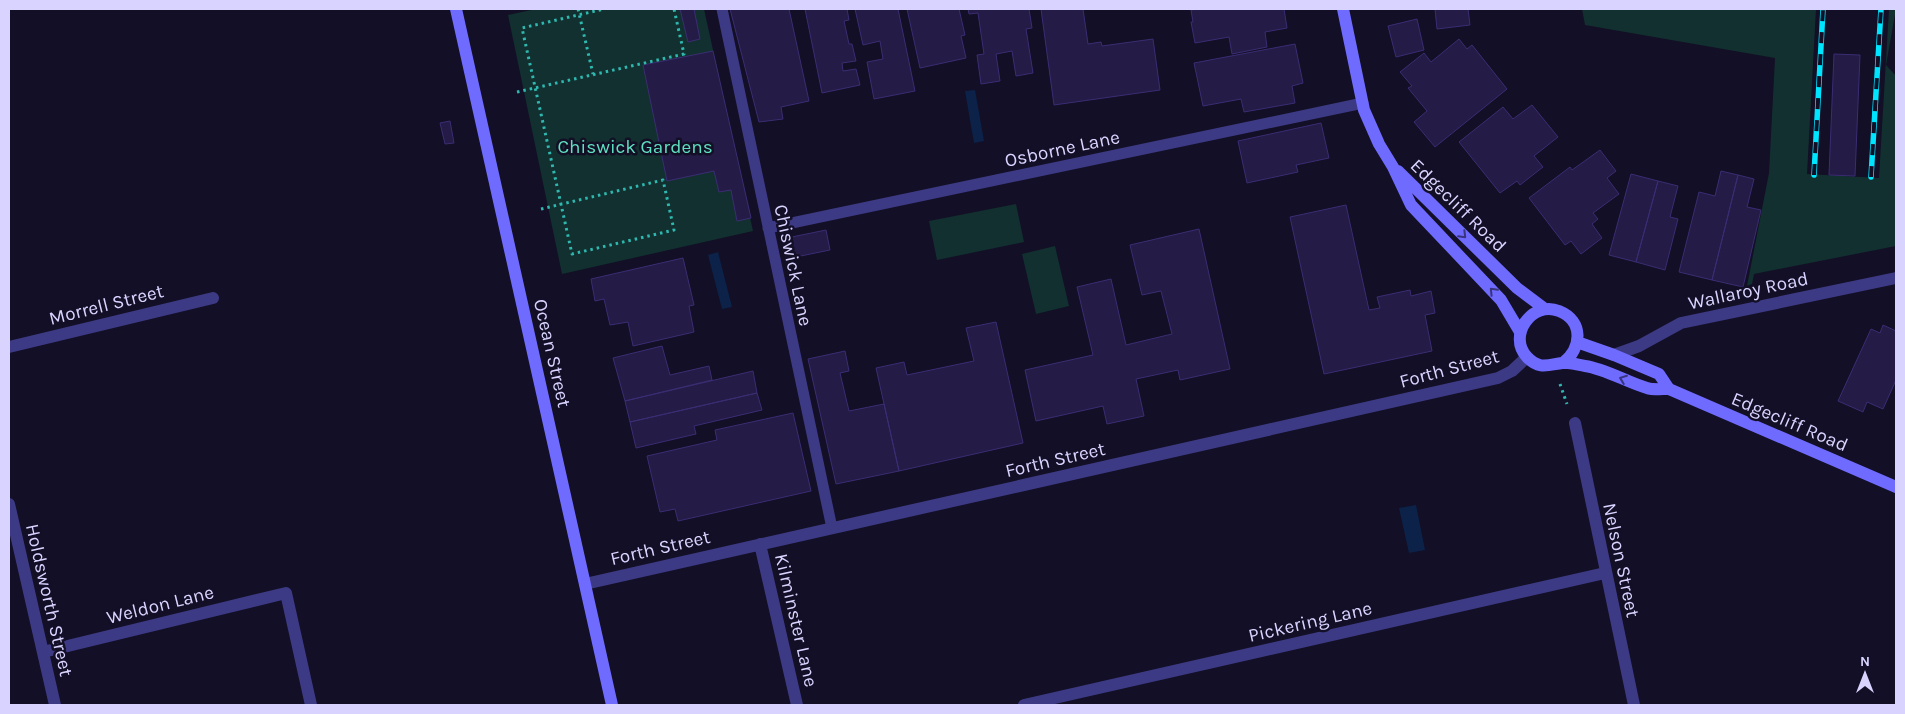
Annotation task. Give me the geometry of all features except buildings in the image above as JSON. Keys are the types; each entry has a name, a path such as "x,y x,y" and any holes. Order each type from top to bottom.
{"street":[{"name":"Ocean Street","path":"456,9 612,705"},
{"name":"Edgecliff Road","path":"1343,9 1362,102 1379,144 1393,167 1411,205 1501,300 1520,332"},
{"name":"Edgecliff Road","path":"1393,167 1429,200 1517,288 1545,309"},
{"name":"Wallaroy Road","path":"1614,355 1639,346 1681,323 1896,278"},
{"name":"Morrell Street","path":"9,347 213,298"},
{"path":"1545,309 1556,310 1565,314 1573,322 1577,331 1578,342 1570,357 1558,365 1544,366 1534,363 1527,357 1522,349 1520,332 1529,316 1545,309"},
{"name":"Edgecliff Road","path":"1578,342 1659,374 1669,389"},
{"name":"Forth Street","path":"585,584 1498,378 1512,371 1527,357"},
{"name":"Edgecliff Road","path":"1558,365 1592,367 1649,389 1669,389 1896,487"},
{"name":"Nelson Street","path":"1575,423 1634,705"},
{"name":"Holdsworth Street","path":"9,504 55,705"},
{"name":"Kilminster Lane","path":"760,544 797,705"},
{"name":"Pickering Lane","path":"1024,705 1605,573"},
{"name":"Weldon Lane","path":"42,652 286,593 311,705"}],"lane":[{"name":"Chiswick Lane","path":"722,9 832,528"},
{"name":"Osborne Lane","path":"768,228 1362,102"}],"path":[{"path":"578,9 593,74"},
{"path":"541,208 560,205 663,180 674,230 572,254 560,205 522,28 604,9"},
{"path":"517,92 684,54 674,9"},
{"path":"1558,365 1575,423"}],"green space":[{"name":"Chiswick Gardens","path":"536,9 704,9 753,231 562,274 508,15"},
{"path":"1582,9 1816,9 1807,174 1879,178 1889,9 1896,9 1886,65 1896,76 1896,246 1754,274 1752,284 1747,286 1769,173 1775,58 1585,25"},
{"path":"1016,204 1024,242 937,260 929,221"},
{"path":"1055,246 1069,306 1036,314 1022,254"}],"water":[{"path":"975,90 984,141 974,143 965,91"},
{"path":"718,252 732,307 722,309 708,255"},
{"path":"1416,505 1425,550 1409,553 1399,508"}],"railway":[{"path":"1814,175 1823,9"},
{"path":"1871,177 1881,9"}]}
